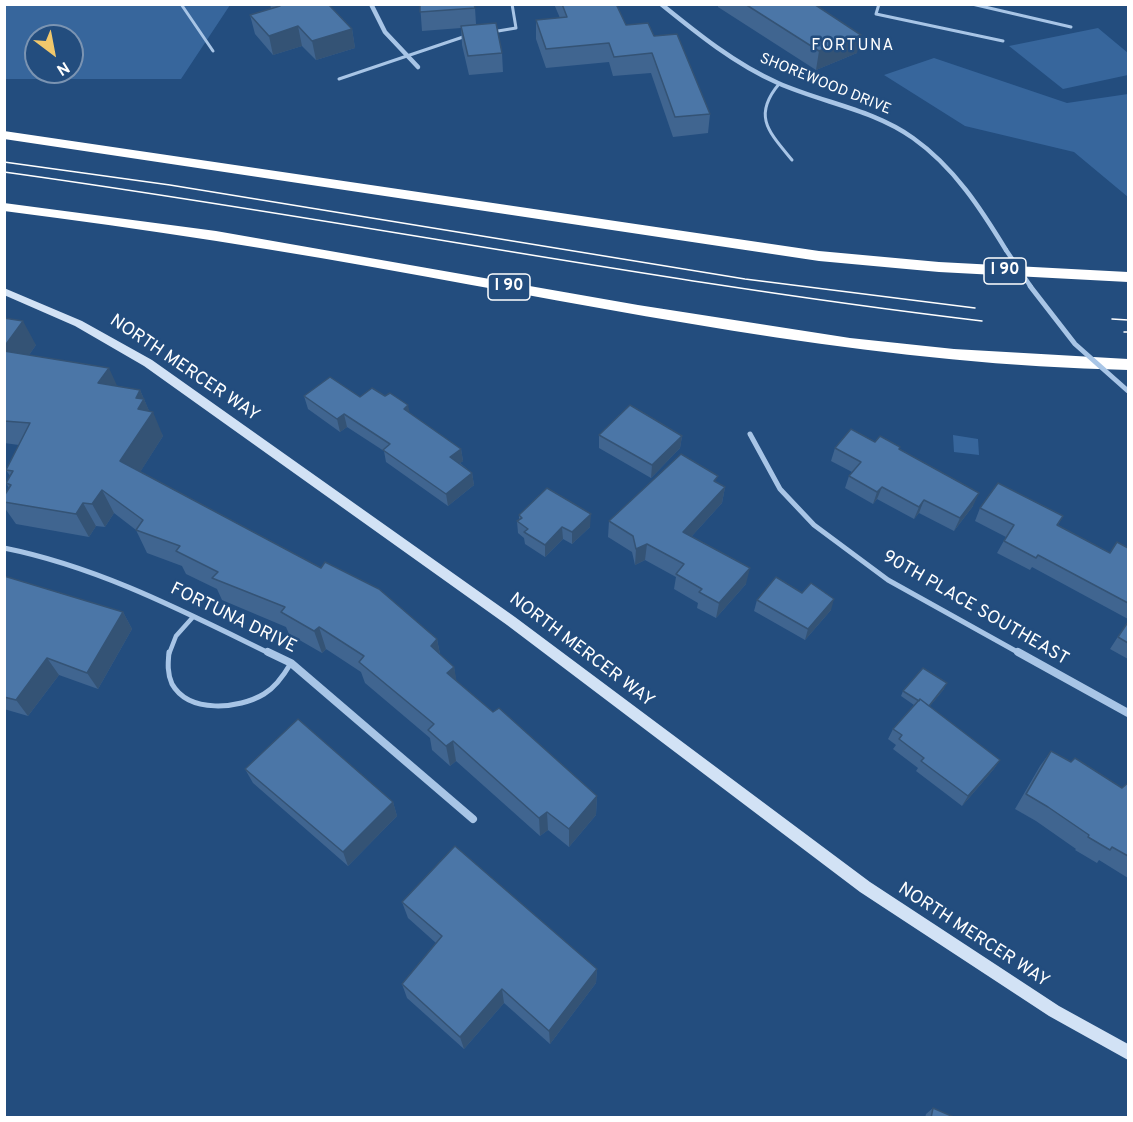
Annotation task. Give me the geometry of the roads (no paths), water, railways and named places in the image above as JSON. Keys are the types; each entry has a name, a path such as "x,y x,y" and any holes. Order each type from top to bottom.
{"highway":[{"name":"I 90","path":"4,135 819,256 939,267 1128,277"},
{"name":"I 90","path":"4,207 68,213 205,234 851,344 1015,359 1128,365"}],"street":[{"path":"371,4 385,32 418,67"},
{"name":"SHOREWOOD DRIVE","path":"661,4 734,61 779,84 869,114 893,125 916,141 959,178 977,201 1042,305 1074,344 1096,366 1128,391"},
{"name":"NORTH MERCER WAY","path":"4,291 41,305 101,334 148,363 511,621 865,887 1054,1011 1128,1052"},
{"name":"90TH PLACE SOUTHEAST","path":"750,434 780,489 814,525 888,580 1128,713"},
{"name":"FORTUNA DRIVE","path":"4,548 43,556 152,596 291,663 473,819"}],"lane":[{"path":"181,4 213,51"},
{"path":"487,32 516,28 512,4"},
{"path":"879,4 876,14 1003,41"},
{"path":"972,4 1071,27"},
{"path":"339,79 468,35"},
{"path":"779,84 765,103 766,122 774,137 792,160"},
{"path":"193,617 178,632 170,648 167,666 172,683 184,697 201,705 223,708 244,704 255,699 265,694 281,680 291,663"}],"tram line":[{"path":"4,162 170,185 745,279 975,308"},
{"path":"4,172 737,288 982,321"},
{"path":"1112,319 1128,320"}],"district":[{"name":"FORTUNA","path":"853,47"}]}
